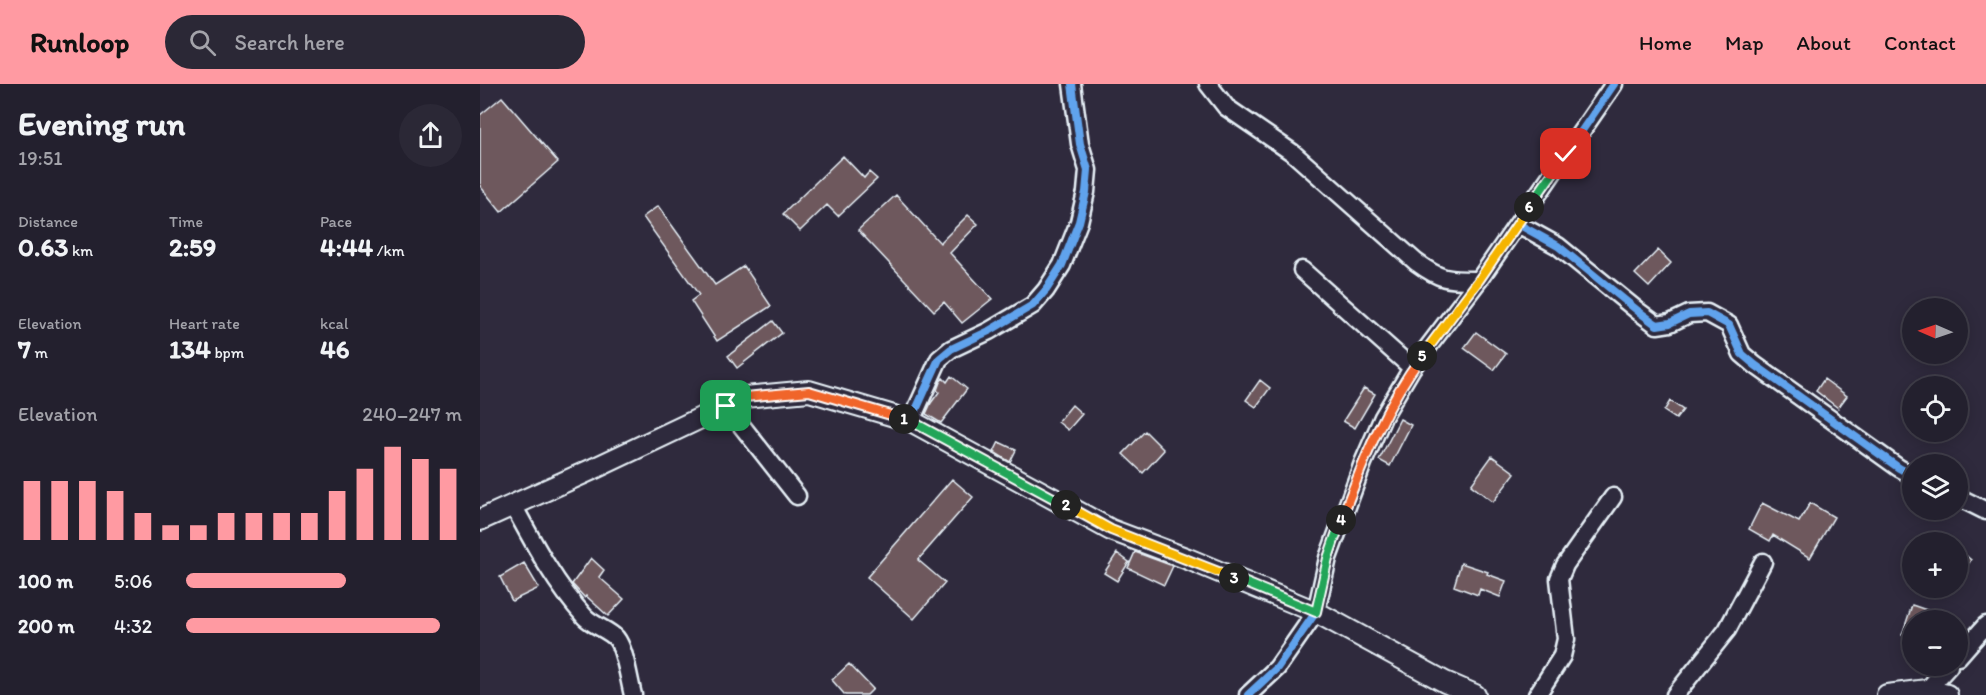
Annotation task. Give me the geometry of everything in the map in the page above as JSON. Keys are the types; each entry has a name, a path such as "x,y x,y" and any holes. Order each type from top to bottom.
{"main road":[{"path":"480,520 593,470 745,397 809,391 911,421 1111,530 1316,612 1445,682 1475,695"},
{"path":"1887,695 1927,690 1947,695"}],"street":[{"path":"911,421 939,359 951,349 989,331 1032,305 1046,290 1062,265 1079,222 1088,170 1080,144 1071,84"},
{"path":"1208,84 1226,107 1293,153 1425,269 1448,280 1479,280"},
{"path":"1248,695 1277,668 1316,612 1328,558 1363,463 1383,417 1412,368 1479,280 1614,84"},
{"path":"1518,224 1558,246 1657,324 1670,323 1689,314 1707,313 1729,325 1742,354 1755,365 1902,470"},
{"path":"1302,270 1412,368"},
{"path":"726,406 797,496"},
{"path":"1537,695 1562,656 1566,639 1559,579 1565,565 1613,497"},
{"path":"1968,502 1986,511"},
{"path":"513,505 542,560 575,607 589,621 616,639 622,651 633,695"},
{"path":"1674,695 1727,630 1763,562"},
{"path":"1968,646 1986,625"},
{"path":"1927,690 1940,676"}],"building":[{"path":"502,97 558,162 501,212 480,186 480,115"},
{"path":"843,156 864,178 869,172 877,179 838,216 827,205 800,231 783,214"},
{"path":"896,195 940,243 968,215 978,224 950,253 992,299 962,323 944,302 934,311 858,230"},
{"path":"658,206 715,285 744,266 771,306 717,341 691,301 699,295 643,217"},
{"path":"1658,250 1671,263 1649,287 1635,274"},
{"path":"773,321 782,333 737,368 728,356"},
{"path":"1476,332 1506,354 1494,370 1464,348"},
{"path":"951,376 967,389 941,423 926,414 939,392 937,390 940,382 943,378 947,382"},
{"path":"1824,379 1847,396 1838,408 1816,391"},
{"path":"1260,380 1270,388 1256,407 1246,400"},
{"path":"1364,388 1375,394 1355,428 1343,421"},
{"path":"1670,401 1683,410 1676,419 1664,411"},
{"path":"1072,405 1082,414 1068,430 1058,422"},
{"path":"1400,419 1411,425 1390,466 1379,460"},
{"path":"1145,431 1164,450 1143,473 1123,454"},
{"path":"999,442 1016,450 1010,462 994,452"},
{"path":"1492,456 1515,473 1493,502 1471,485"},
{"path":"952,479 973,497 918,560 945,583 914,619 867,577"},
{"path":"1762,503 1799,522 1810,503 1834,517 1810,558 1773,535 1770,541 1749,529"},
{"path":"1135,552 1173,566 1164,585 1128,568"},
{"path":"1117,553 1129,562 1117,581 1104,573"},
{"path":"591,558 604,570 599,577 624,599 608,616 586,596 585,598 572,584"},
{"path":"524,563 539,588 512,601 500,577"},
{"path":"1461,563 1506,581 1500,597 1480,589 1478,595 1454,586"},
{"path":"1912,605 1927,610 1910,610"},
{"path":"849,664 873,689 867,695 845,695 832,680"}],"cycle path":[{"path":"911,421 939,359 951,349 989,331 1033,305 1062,265 1079,222 1088,170 1080,144 1072,84"},
{"path":"1248,695 1277,668 1316,612 1328,558 1363,463 1383,417 1412,368 1479,280 1614,84"},
{"path":"1518,224 1558,246 1657,325 1670,323 1689,314 1707,313 1729,325 1742,354 1755,365 1902,470"}],"route":[{"path":"726,406 745,397 809,391 911,421 1111,530 1316,612 1328,558 1340,522 1383,417 1412,368 1479,280 1566,154"}]}
